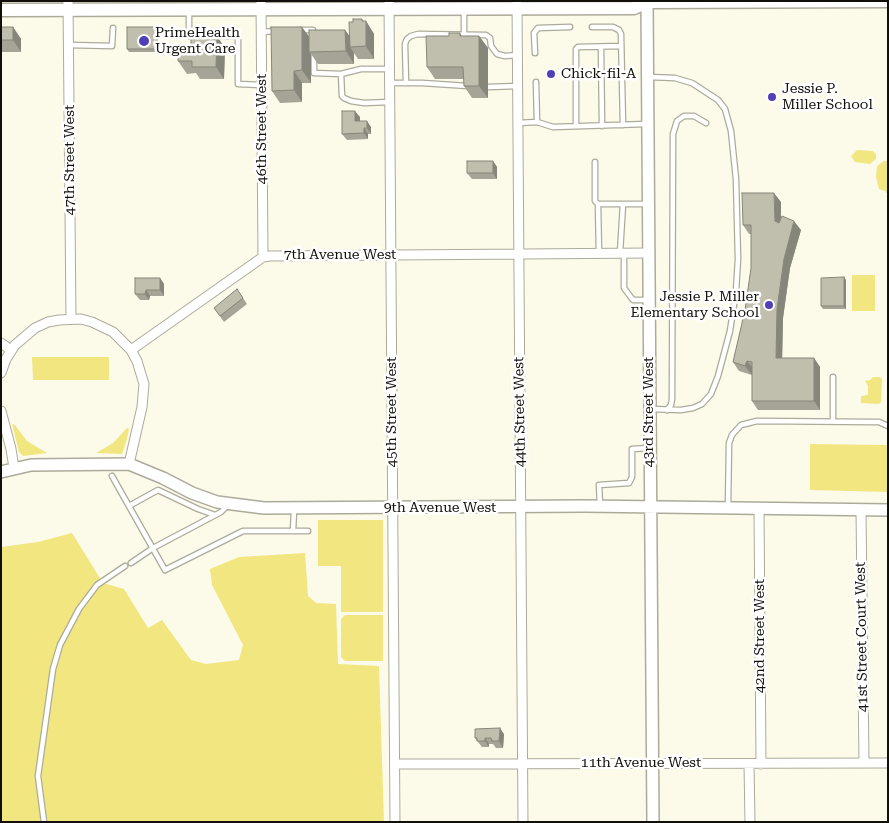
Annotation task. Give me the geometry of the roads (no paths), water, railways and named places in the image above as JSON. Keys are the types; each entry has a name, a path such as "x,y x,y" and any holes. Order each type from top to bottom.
{"main road":[{"path":"1,10 68,6 132,6 189,10 261,5 389,5 464,9 517,5 634,8 647,1 888,1"}],"street":[{"name":"43rd Street West","path":"647,1 653,822"},
{"name":"46th Street West","path":"261,5 263,257"},
{"name":"45th Street West","path":"389,5 395,822"},
{"name":"44th Street West","path":"517,5 523,822"},
{"name":"47th Street West","path":"68,6 71,319"},
{"name":"7th Avenue West","path":"263,257 648,253"},
{"path":"131,350 263,257"},
{"path":"1,373 11,350 35,328 48,322 71,319 92,322 103,326 122,340 131,350 142,372 144,395 129,464"},
{"path":"1,343 11,350"},
{"path":"1,410 14,468"},
{"name":"9th Avenue West","path":"1,472 31,465 129,464 192,493 228,504 254,508 600,506 888,510"},
{"name":"42nd Street West","path":"759,509 761,764"},
{"name":"41st Street Court West","path":"861,510 864,763"},
{"name":"11th Avenue West","path":"395,764 888,763"},
{"path":"749,764 750,822"}],"lane":[{"path":"464,9 464,35"},
{"path":"189,10 189,36 238,36 238,84 262,85"},
{"path":"592,27 613,26 621,34 623,125"},
{"path":"69,45 112,46 113,28"},
{"path":"535,53 534,33 538,28 570,28"},
{"path":"261,32 281,30"},
{"path":"297,30 314,30 314,38"},
{"path":"406,83 405,44 407,39 418,34 489,36 491,46 497,54 505,56 518,55"},
{"path":"601,46 602,126"},
{"path":"576,126 576,49 578,47 622,46"},
{"path":"314,47 314,73 342,74 361,69 390,69"},
{"path":"342,74 342,96 344,98 364,103 390,102"},
{"path":"648,77 670,77 687,81 713,97 725,109 731,130 737,196 738,259 736,291 730,331 718,376 711,394 702,404 687,410 649,409"},
{"path":"536,82 537,122"},
{"path":"390,83 472,87"},
{"path":"488,87 518,86"},
{"path":"667,410 671,405 672,399 674,130 677,121 684,116 694,116 706,123"},
{"path":"518,123 537,122 553,126 648,124"},
{"path":"595,162 595,201 598,204 599,254"},
{"path":"598,204 648,204"},
{"path":"624,204 622,253 624,288 633,300 649,300"},
{"path":"833,377 833,421"},
{"path":"728,508 729,443 738,427 756,421 880,422 888,426"},
{"path":"600,506 599,486 630,483 632,478 632,449 650,448"},
{"path":"112,476 165,570 243,531 308,531"},
{"path":"129,506 158,490 214,515"},
{"path":"131,563 153,548 221,512 228,504"},
{"path":"294,508 294,531"},
{"path":"44,822 38,776 53,669 60,645 79,609 97,585 125,566"}],"place":[{"name":"PrimeHealth Urgent Care","path":"144,41"},
{"name":"Chick-fil-A","path":"551,74"},
{"name":"Jessie P. Miller School","path":"772,97"},
{"name":"Jessie P. Miller Elementary School","path":"769,305"}]}
